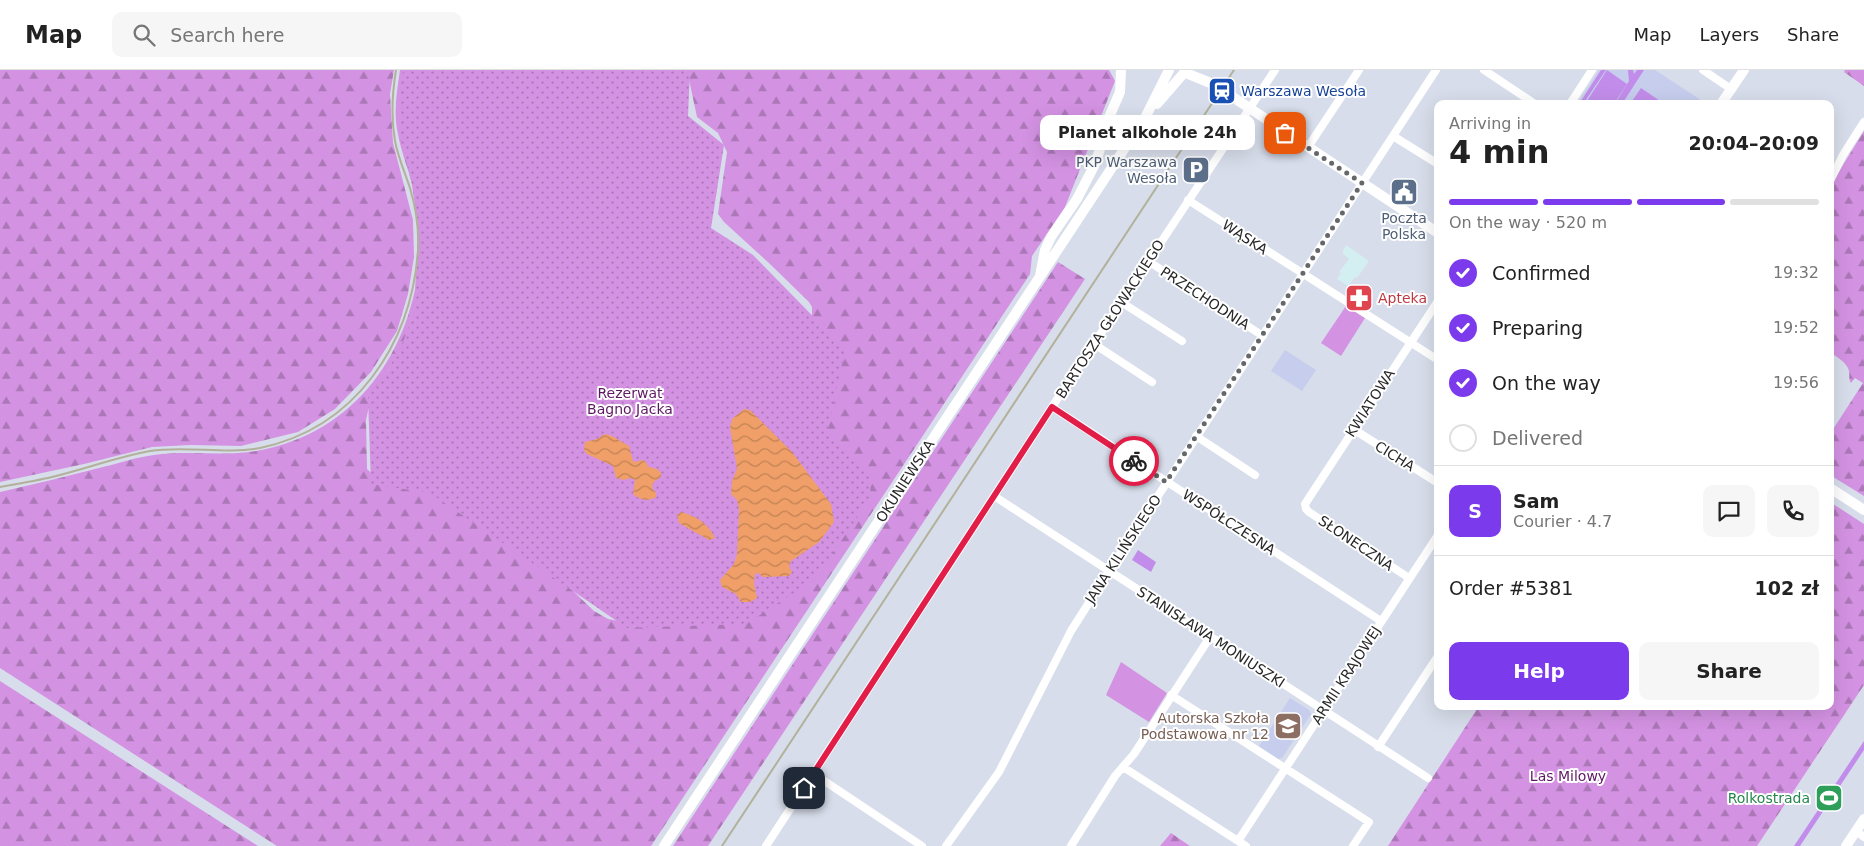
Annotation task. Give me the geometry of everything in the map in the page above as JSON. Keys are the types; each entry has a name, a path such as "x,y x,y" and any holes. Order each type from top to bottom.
{"main road":[{"path":"1040,277 1041,262 1048,244 1077,199 1094,166 1104,138 1107,122 1120,92 1121,70"},
{"path":"1170,70 1176,74 1186,73 1213,84"},
{"name":"OKUNIEWSKA","path":"664,846 1146,116 1170,70"},
{"path":"1199,70 1213,84 1434,230"},
{"path":"1724,100 1744,70"},
{"name":"OKUNIEWSKA","path":"1146,116 1186,73"},
{"path":"1834,491 1864,510"},
{"path":"1846,846 1860,834 1864,819"}],"street":[{"name":"BARTOSZA GŁOWACKIEGO","path":"766,846 1052,407 1275,70"},
{"path":"1308,147 1359,70"},
{"name":"JANA KILIŃSKIEGO","path":"946,846 999,772 1071,631 1166,482 1436,70"},
{"path":"1484,70 1529,100"},
{"path":"1573,100 1592,70"},
{"path":"1703,70 1731,89"},
{"path":"1834,173 1864,122"},
{"path":"1393,136 1434,162"},
{"name":"WĄSKA","path":"1188,200 1434,357"},
{"name":"PRZECHODNIA","path":"1148,261 1263,336"},
{"path":"1121,302 1182,341"},
{"name":"KWIATOWA","path":"1306,506 1307,499 1434,307"},
{"path":"1094,344 1152,382"},
{"name":"WSPÓŁCZESNA","path":"1052,407 1381,621"},
{"name":"CICHA","path":"1353,430 1434,481"},
{"path":"1196,436 1255,475"},
{"name":"STANISŁAWA MONIUSZKI","path":"994,496 1322,711 1428,778"},
{"name":"SŁONECZNA","path":"1306,506 1309,512 1409,578"},
{"name":"ARMII KRAJOWEJ","path":"1238,841 1434,541"},
{"path":"1071,846 1115,776 1134,754 1210,636"},
{"path":"1378,747 1434,662"},
{"path":"1171,695 1368,822 1353,846"},
{"path":"1123,767 1246,846"},
{"path":"814,774 922,846"}],"shaded area":[{"path":"1599,70 1655,70 1701,100 1580,100"},
{"path":"1601,70 1606,70 1586,100 1582,100"},
{"path":"1607,70 1627,84 1617,100 1588,100"},
{"path":"1628,70 1633,70 1634,74 1637,70 1644,70 1625,100 1617,100 1629,81"},
{"path":"1641,88 1659,100 1633,100"},
{"path":"1346,245 1369,261 1357,278 1355,277 1348,286 1337,279 1341,273 1339,272 1349,259 1343,254"},
{"path":"1285,350 1316,370 1302,391 1271,371"},
{"path":"1138,550 1156,562 1151,572 1132,560"},
{"name":"Autorska Szkoła Podstawowa nr 12","path":"1290,698 1309,710 1311,714 1282,758 1277,759 1259,746"},
{"name":"Rolkostrada","path":"1864,741 1864,750 1800,846 1794,846"}],"green space":[{"path":"0,70 394,70 390,94 393,143 413,220 414,257 408,294 397,331 371,372 335,409 298,432 241,446 190,445 152,447 0,482"},
{"path":"400,70 406,70 426,227 415,327 371,397 366,420 367,469 378,479 431,486 547,566 594,611 608,619 629,623 803,400 812,342 812,307 809,302 724,222 718,214 727,152 718,133 697,117 687,70 1109,70 1115,81 1065,207 1032,256 1030,274 651,846 277,846 0,668 0,492 148,456 180,453 243,453 293,441 325,425 353,404 376,379 394,349 408,316 417,281 421,244 414,192 401,148 396,118"},
{"name":"Rezerwat Bagno Jacka","path":"403,70 690,70 688,116 724,145 711,228 753,255 845,349 827,435 871,475 870,499 815,579 746,624 627,628 430,493 371,484 368,397 388,370 403,342 414,312 418,229 412,185 401,140 399,101"},
{"path":"1845,70 1864,70 1864,86 1844,72"},
{"path":"1864,131 1864,496 1834,477 1834,428 1863,383 1855,378 1851,383 1848,368 1834,355 1834,180"},
{"path":"1058,262 1085,279 708,846 673,846"},
{"path":"1346,306 1365,318 1341,356 1321,343"},
{"name":"Las Milowy","path":"1834,505 1864,524 1864,685 1757,846 1388,846 1476,710 1834,710"},
{"path":"1121,662 1167,693 1149,722 1106,695"},
{"path":"0,681 258,846 0,846"},
{"path":"1171,833 1190,846 1160,846"}],"water":[{"path":"744,409 750,410 792,452 831,504 834,522 819,542 791,561 789,566 792,572 789,576 763,577 758,573 755,574 754,584 757,598 750,602 741,602 736,594 722,587 720,580 734,564 737,554 739,509 737,500 731,494 732,481 737,469 730,428 732,419"},
{"path":"605,434 629,446 633,461 645,461 649,467 657,469 661,473 661,477 653,485 656,497 646,500 636,496 633,494 635,480 616,478 613,466 587,454 584,450 585,442 597,439"},
{"path":"681,512 701,521 709,528 715,538 709,540 679,523 677,515"}],"railway":[{"path":"0,487 52,477 125,456 150,451 164,449 233,451 260,448 294,438 324,422 350,402 372,377 390,349 404,319 413,286 418,251 414,203 395,141 393,106 396,70"},
{"path":"722,846 1234,70"}],"way so far":[{"path":"1134,461 1166,482 1362,183 1285,133"}],"place":[{"name":"Warszawa Wesoła","path":"1222,91"},
{"name":"Planet alkohole 24h","path":"1285,133"},
{"name":"PKP Warszawa Wesoła","path":"1196,170"},
{"name":"Poczta Polska","path":"1404,192"},
{"name":"Apteka","path":"1359,298"},
{"name":"Autorska Szkoła Podstawowa nr 12","path":"1288,726"},
{"name":"Rolkostrada","path":"1829,798"}],"route":[{"path":"804,788 1052,407 1134,461"}]}
